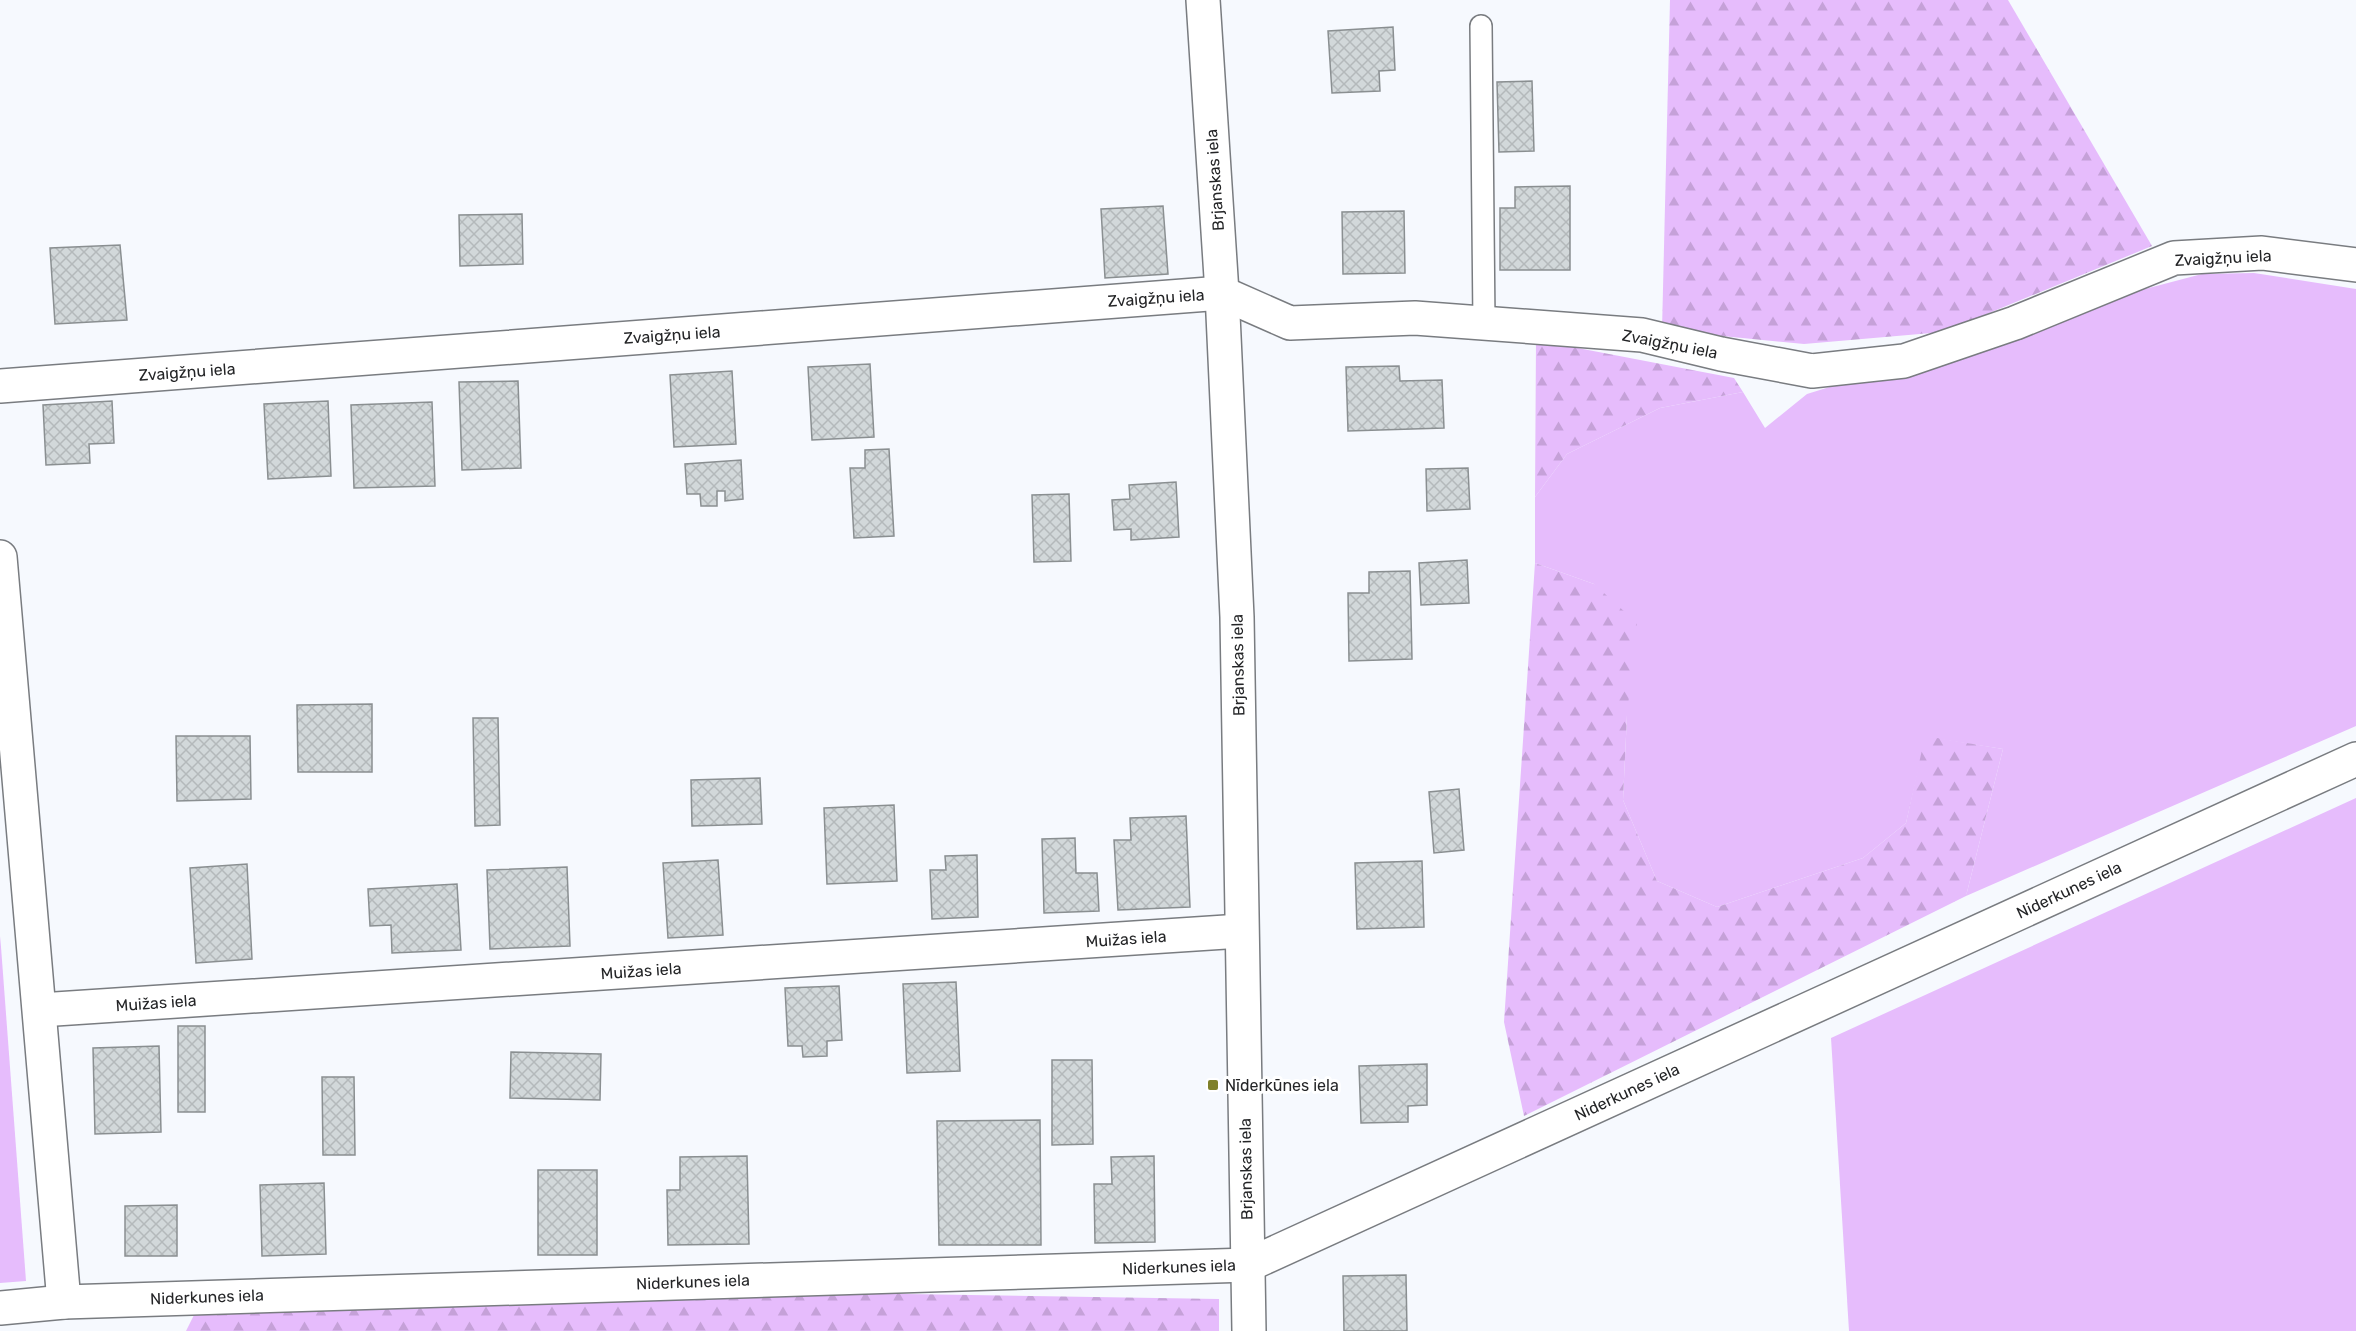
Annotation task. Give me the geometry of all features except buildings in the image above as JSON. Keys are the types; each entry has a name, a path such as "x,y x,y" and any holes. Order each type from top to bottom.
{"street":[{"name":"Brjanskas iela","path":"1203,0 1222,293 1237,617 1248,1331"},
{"name":"Zvaigžņu iela","path":"0,386 1222,293 1290,323 1415,318 1642,335 1721,354 1812,371 1904,361 2015,323 2174,258 2262,254 2356,265"},
{"path":"0,558 64,1302"},
{"name":"Niderkunes iela","path":"0,1308 64,1302 1248,1265 2356,759"},
{"name":"Muižas iela","path":"40,1010 1241,931"}],"lane":[{"path":"1480,26 1484,323"}],"green space":[{"path":"1670,0 2008,0 2152,246 1943,332 1804,344 1662,330"},
{"path":"2254,273 2356,289 2356,726 1966,896 2003,749 1926,737 1906,823 1863,858 1717,907 1657,881 1623,800 1627,715 1594,584 1535,563 1535,497 1567,454 1660,408 1743,392 1765,428 1807,394 2145,289 2202,274"},
{"path":"1536,340 1734,378 1743,392 1660,408 1567,454 1535,497"},
{"path":"1535,563 1594,584 1637,623 1627,715 1623,800 1657,881 1717,907 1863,858 1906,823 1925,736 2003,749 1966,896 1524,1116 1504,1022"},
{"path":"2356,798 2356,1331 1849,1331 1831,1038"},
{"path":"0,936 26,1281 0,1283"},
{"path":"210,1283 1219,1299 1219,1331 186,1331"}],"place":[{"name":"Nīderkūnes iela","path":"1213,1085"}]}
